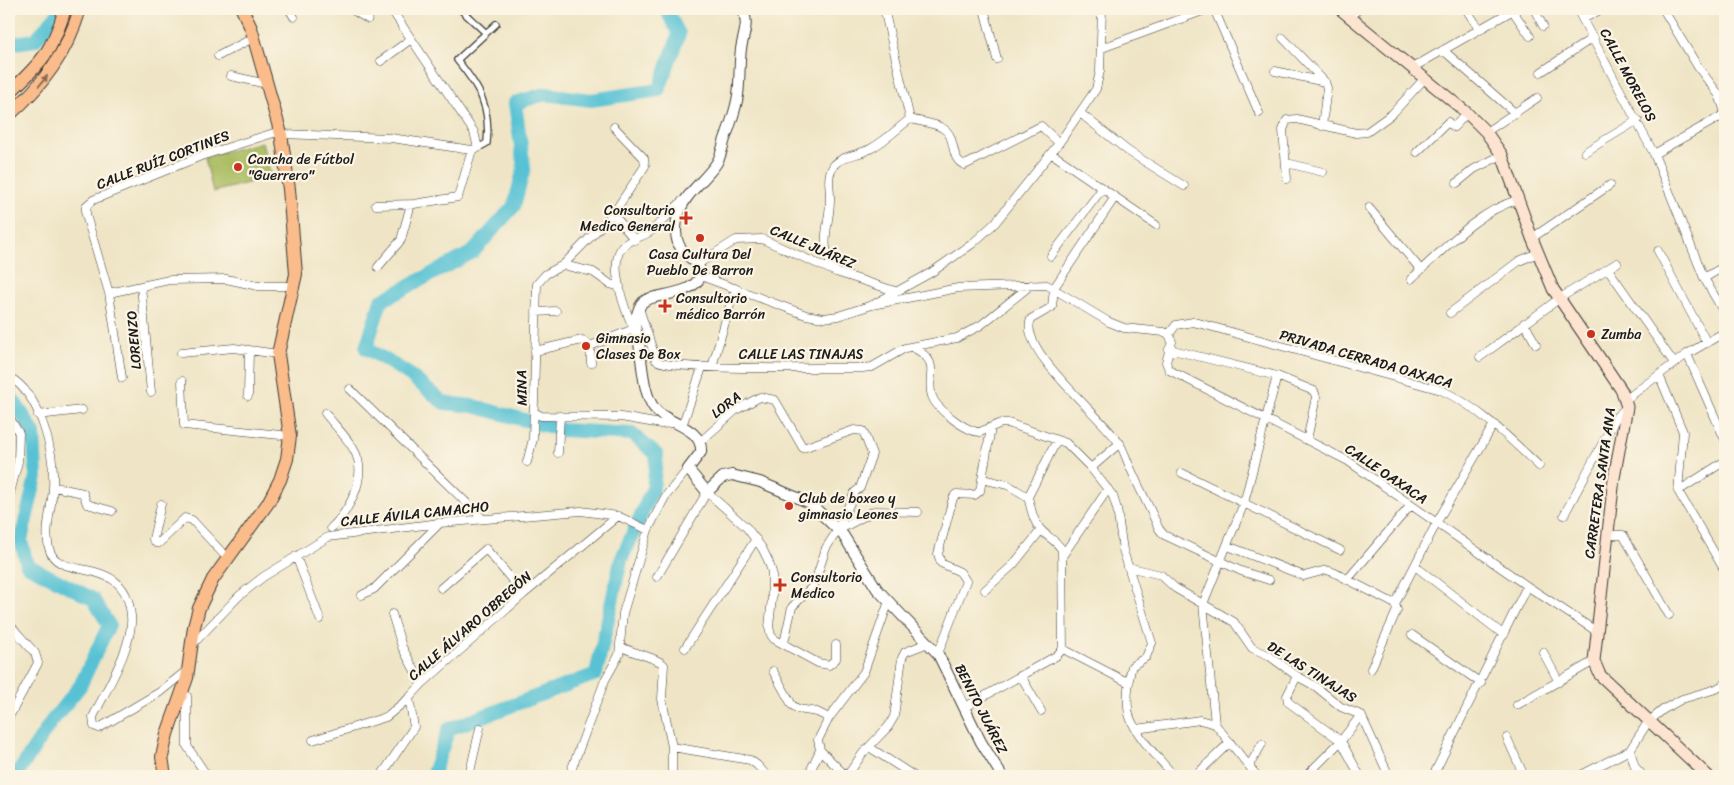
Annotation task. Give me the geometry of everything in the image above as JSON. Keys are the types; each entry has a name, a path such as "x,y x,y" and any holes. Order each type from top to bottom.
{"main road":[{"path":"9,93 36,67 50,50 65,9"},
{"path":"9,115 33,94 52,70 68,43 80,9"},
{"path":"165,776 162,757 167,734 189,668 191,645 199,608 213,579 268,503 280,480 287,459 290,436 278,354 296,274 290,189 281,132 254,38 242,9"},
{"name":"CARRETERA SANTA ANA","path":"1340,9 1467,113 1486,132 1502,155 1538,253 1560,298 1622,391 1626,403 1614,478 1594,661"},
{"path":"1594,661 1600,675 1648,722 1708,776"}],"street":[{"path":"289,9 294,17"},
{"path":"351,9 368,20"},
{"path":"376,204 411,204 458,197 475,149 474,132 391,9"},
{"path":"460,9 486,33"},
{"path":"569,776 606,680 622,648 623,613 648,530 664,497 701,452 700,442 679,424 656,411 651,405 634,328 623,301 617,257 625,245 652,230 683,201 716,164 738,96 742,44 746,29 746,20 742,9"},
{"path":"984,9 997,59"},
{"path":"872,305 932,272 972,244 995,222 1059,143 1096,89 1102,48 1102,9"},
{"path":"1102,48 1208,9"},
{"path":"1214,9 1259,113"},
{"path":"1349,17 1360,9"},
{"path":"1466,9 1480,30"},
{"path":"1412,68 1513,9 1530,36"},
{"path":"1534,9 1543,26"},
{"name":"CALLE MORELOS","path":"1577,9 1638,120 1654,154 1704,278 1725,314"},
{"path":"1583,19 1602,9"},
{"path":"1654,154 1720,117 1725,112 1719,95 1698,67 1663,9"},
{"path":"886,10 910,119"},
{"path":"475,149 486,143 489,122 478,86 457,60 496,24"},
{"path":"218,56 254,38"},
{"path":"1283,38 1325,82 1328,88 1322,126"},
{"path":"1541,72 1594,38"},
{"path":"381,61 411,39"},
{"path":"1443,50 1515,113"},
{"path":"1275,71 1325,82"},
{"path":"231,76 267,84"},
{"path":"1287,179 1283,130 1287,120 1297,119 1356,134 1367,132 1392,114 1425,78"},
{"path":"1486,132 1536,98"},
{"path":"1080,113 1128,150 1184,186"},
{"path":"1417,152 1448,122 1454,127 1467,113"},
{"path":"910,119 944,128 949,133 956,158 965,165 1041,126 1059,143"},
{"path":"836,272 829,259 825,232 830,198 829,176 838,162 870,149 910,119"},
{"path":"1585,152 1638,120"},
{"path":"563,265 613,214 645,166 644,158 614,127"},
{"name":"CALLE RUÍZ CORTINES","path":"109,293 86,216 86,206 93,200 200,156 281,132 391,138 475,149"},
{"path":"1051,152 1156,225"},
{"path":"1457,183 1474,169 1502,155"},
{"path":"1287,164 1323,172"},
{"path":"1532,238 1610,184"},
{"path":"1051,256 1102,189"},
{"path":"1115,197 1054,288 1052,307 1031,319 1030,322 1037,347 1060,380 1096,413 1120,443 1159,529 1164,535 1241,571 1269,580"},
{"path":"1411,279 1472,225 1496,208 1517,200"},
{"path":"634,328 639,308 646,301 695,285 701,276 698,264 679,247 677,242 677,219 683,201"},
{"path":"378,267 401,240 411,204"},
{"path":"1369,208 1421,270"},
{"path":"613,214 635,240"},
{"name":"CALLE JUÁREZ","path":"698,264 736,240 762,238 836,272 895,291"},
{"path":"1658,251 1707,343"},
{"path":"1450,313 1519,261 1538,253"},
{"path":"1480,357 1560,298 1617,263"},
{"path":"563,265 592,272 610,284 620,287"},
{"name":"MINA","path":"563,265 540,278 537,284 533,415 559,420 621,417 661,424 679,424"},
{"path":"1704,278 1725,266"},
{"path":"1608,269 1674,364"},
{"path":"701,276 814,317 838,316 872,305 958,288 1031,285 1054,288 1094,314 1124,328 1169,334"},
{"path":"122,378 109,293 169,280 226,278 258,286 294,286"},
{"name":"CALLE LAS TINAJAS","path":"639,308 659,363 702,368 862,368 872,367 899,350 957,338 981,325 1031,285"},
{"name":"LORENZO","path":"141,286 151,392"},
{"path":"712,367 735,288"},
{"path":"536,312 556,311"},
{"name":"PRIVADA CERRADA OAXACA","path":"1169,334 1176,325 1193,322 1441,390 1469,405 1494,424 1539,466"},
{"path":"1524,323 1536,344"},
{"path":"590,346 634,328"},
{"path":"1564,515 1617,416 1626,403 1687,354 1725,332"},
{"name":"CALLE OAXACA","path":"1169,334 1172,342 1166,362 1169,370 1267,418 1348,461 1527,586 1596,631"},
{"path":"535,351 582,340 590,346 591,363"},
{"path":"912,347 921,351 929,362 933,375 931,394 937,404 971,431 980,432 1002,423 1008,423 1057,440 1072,448 1108,489 1116,502 1128,566 1152,642 1146,657 1132,666 1129,683 1130,715 1136,729 1174,776"},
{"path":"181,353 234,348 278,354"},
{"path":"1169,349 1277,376 1315,393 1307,440"},
{"path":"248,396 249,350"},
{"path":"1687,354 1725,440"},
{"path":"679,424 702,368"},
{"path":"1659,375 1684,432 1678,491 1725,571"},
{"path":"1257,776 1215,724 1203,604 1244,503 1277,376"},
{"path":"9,377 16,380 25,392 45,427 52,455 54,487 48,532 48,548 53,557 68,567 92,570 109,576 121,586 128,600 132,616 124,650 93,718 94,726 99,728 160,692 189,668"},
{"path":"182,381 184,425 290,436"},
{"path":"350,389 482,518"},
{"name":"LORA","path":"700,442 736,410 760,397 770,397 778,406 803,448 854,430 863,431 872,454 869,466 860,488 855,492 837,531"},
{"path":"38,415 82,410"},
{"path":"325,413 356,452 359,467 356,488 331,523 328,536"},
{"path":"527,462 533,439 533,415"},
{"path":"9,417 19,433 18,462 9,495"},
{"path":"558,452 559,420"},
{"path":"1395,604 1437,522 1494,424"},
{"path":"938,654 966,581 960,572 941,563 938,554 953,498 956,494 978,494 991,428"},
{"path":"1028,497 1057,440"},
{"path":"1090,468 1120,443"},
{"path":"1678,491 1725,461"},
{"path":"688,469 707,492 747,528 762,548 772,572 769,627 774,639 818,663 829,665 836,659 836,645"},
{"path":"1182,473 1340,550"},
{"name":"BENITO JUÁREZ","path":"707,492 719,480 728,475 753,480 810,504 853,550 873,584 938,654 982,742 1002,776"},
{"path":"965,707 1056,656 1063,649 1063,555 1060,546 1041,530 1035,521 1028,497 1008,485 982,479"},
{"path":"54,487 83,493 87,504 112,510"},
{"path":"1063,555 1108,489"},
{"path":"657,577 707,492"},
{"path":"160,504 153,539 156,543 160,543 185,518 192,520 228,559"},
{"path":"1347,580 1411,505"},
{"name":"CALLE ÁVILA CAMACHO","path":"191,645 239,596 263,577 328,536 482,518 582,511 618,516 648,530"},
{"path":"784,643 792,607 814,585 829,542 837,531 874,511 918,512"},
{"name":"CALLE ÁLVARO OBREGÓN","path":"381,776 414,727 409,698 422,684 524,594 618,516"},
{"path":"362,596 374,589 440,523"},
{"path":"985,590 1013,564 1041,530"},
{"path":"1607,535 1623,535 1669,615"},
{"path":"685,648 756,539"},
{"path":"1228,546 1304,576 1326,570 1395,604 1397,610 1371,669"},
{"path":"440,588 486,549 524,594"},
{"path":"296,556 320,619"},
{"name":"DE LAS TINAJAS","path":"1128,566 1154,572 1175,588 1234,622 1252,648 1268,655 1296,676 1315,686 1341,707 1361,715 1365,720 1389,776"},
{"path":"1415,566 1504,635"},
{"path":"1433,776 1481,683 1527,586"},
{"path":"889,601 864,672 829,718 818,740 820,750 847,776 869,747 888,727 894,717 902,658 906,652 928,643"},
{"path":"392,614 402,647 422,684"},
{"path":"9,624 35,653 38,662 9,717"},
{"path":"1412,635 1481,683"},
{"path":"622,648 663,662 662,699 672,746 672,776"},
{"path":"1063,649 1129,683"},
{"path":"1544,652 1558,682"},
{"path":"1517,705 1594,661"},
{"path":"773,671 792,705 798,709 829,718"},
{"path":"1020,676 1041,711"},
{"path":"1296,676 1288,694 1287,699 1290,704 1341,741 1360,776"},
{"path":"1579,776 1630,750 1648,722 1677,701 1716,689 1725,684"},
{"path":"182,693 187,696 188,746 207,776"},
{"path":"9,697 16,704"},
{"path":"313,740 386,716 409,698"},
{"path":"1306,776 1341,741 1361,715"},
{"path":"1136,729 1200,720 1215,724"},
{"path":"468,776 480,728"},
{"path":"1507,738 1524,776"},
{"path":"1195,776 1230,742"},
{"path":"1249,766 1262,744"},
{"path":"672,746 750,760 757,764 767,776"},
{"path":"869,747 914,776"},
{"path":"808,776 820,750"},
{"path":"1630,750 1635,767 1643,776"}],"green space":[{"name":"Cancha de Fútbol \"Guerrero\"","path":"262,142 271,177 213,192 205,157"}],"waterway":[{"path":"9,44 35,40 59,13 60,9"},
{"path":"432,776 449,729 596,674 621,560 653,488 657,455 632,434 562,430 473,406 444,403 407,373 366,348 381,301 473,252 514,206 524,168 515,103 545,94 591,100 659,90 679,34 666,9"},
{"path":"9,393 34,433 36,477 21,540 27,565 93,599 109,625 80,686 51,722 16,776"}],"place":[{"name":"Cancha de Fútbol \"Guerrero\"","path":"238,167"},
{"name":"Consultorio Medico General","path":"686,218"},
{"name":"Casa Cultura Del Pueblo De Barron","path":"700,238"},
{"name":"Consultorio médico Barrón","path":"665,306"},
{"name":"Zumba","path":"1591,334"},
{"name":"Gimnasio Clases De Box","path":"586,346"},
{"name":"Club de boxeo y gimnasio Leones","path":"789,506"},
{"name":"Consultorio Medico","path":"780,585"}]}
